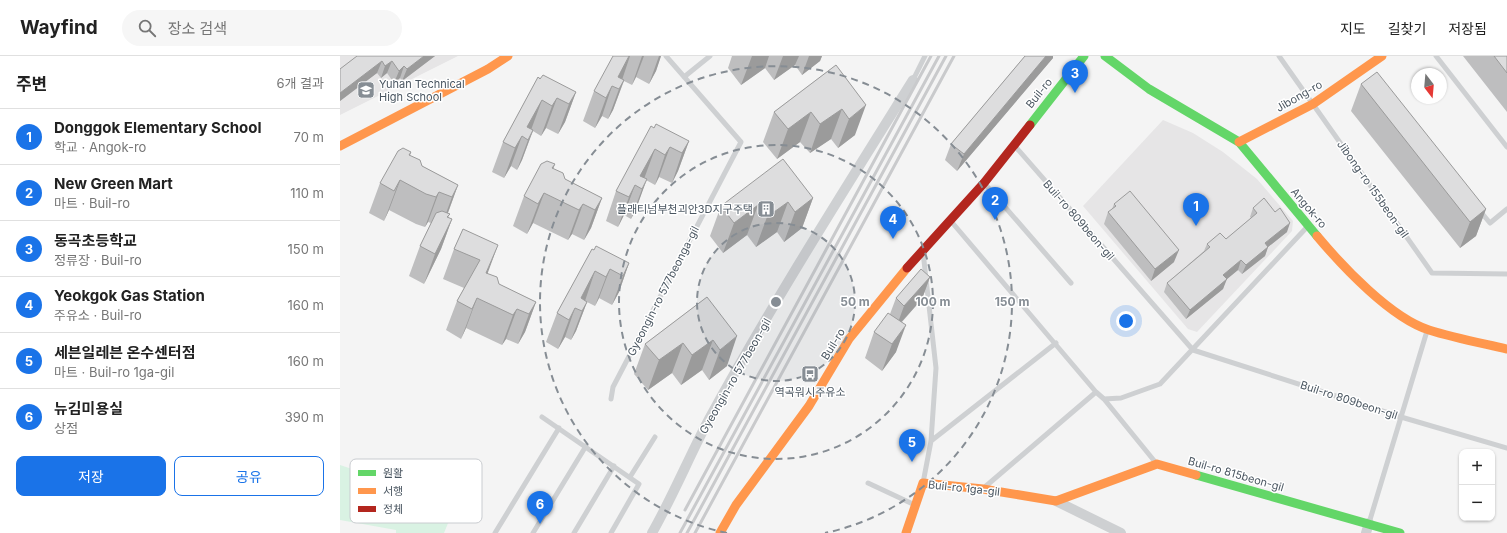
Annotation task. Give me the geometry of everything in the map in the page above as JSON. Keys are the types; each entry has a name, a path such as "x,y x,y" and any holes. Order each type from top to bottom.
{"street":[{"path":"340,146 488,69 508,56"},
{"name":"Buil-ro","path":"720,533 736,505 774,456 809,406 849,339 922,249 984,183 1013,144 1084,56"},
{"name":"Angok-ro","path":"1105,56 1149,89 1239,142 1333,255 1370,292 1401,315 1428,330 1507,349"},
{"name":"Jibong-ro","path":"1239,142 1313,104 1370,70 1382,56"},
{"name":"Gyeongin-ro 577beon-gil","path":"652,533 672,497 708,420 820,228 913,80"},
{"name":"Buil-ro 1ga-gil","path":"1056,501 1157,464"},
{"name":"Buil-ro 815beon-gil","path":"1157,464 1367,528 1400,533"},
{"name":"Buil-ro 1ga-gil","path":"906,533 923,483 983,489 1056,501 1121,533"}],"lane":[{"path":"666,56 684,77 710,56"},
{"path":"913,80 925,56"},
{"name":"Jibong-ro 155beon-gil","path":"1279,56 1432,273 1507,274"},
{"path":"1436,56 1507,147"},
{"name":"Gyeongin-ro 577beonga-gil","path":"611,399 614,387 741,142 684,77"},
{"name":"Buil-ro 809beon-gil","path":"1013,144 1193,350 1401,417 1507,448"},
{"path":"984,183 1071,283"},
{"path":"1475,204 1490,223 1507,209"},
{"path":"950,220 1056,343 1096,392 1104,399 1157,464"},
{"path":"1104,399 1121,398 1160,384 1308,225"},
{"path":"922,249 936,368 931,441 923,483"},
{"path":"1367,528 1428,330"},
{"path":"931,441 1056,343"},
{"path":"983,489 1096,392"},
{"path":"542,417 639,484 611,533"},
{"path":"495,533 559,428"},
{"path":"630,477 655,437"},
{"path":"534,533 586,446"},
{"path":"574,533 614,466"},
{"path":"868,483 916,505"}],"shaded area":[{"name":"Yuhan Technical High School","path":"340,56 458,56 340,115"},
{"path":"1163,120 1193,133 1223,152 1257,179 1293,221 1292,231 1197,332 1188,329 1083,206"}],"green space":[{"path":"340,465 350,468 350,522 340,520"},
{"path":"357,523 448,523 444,533 396,533 396,530"}],"building":[{"path":"357,56 424,56 407,69 404,66 399,71 392,61 385,66 382,61 340,93 340,69"},
{"path":"613,56 629,56 618,77 624,80 619,89 612,86 606,98 594,91"},
{"path":"1025,56 1046,56 964,154 951,144"},
{"path":"1494,56 1507,56 1507,73"},
{"path":"836,65 866,105 849,119 842,109 820,124 811,112 788,129 774,112"},
{"path":"1377,72 1486,209 1470,222 1361,84"},
{"path":"543,75 576,92 569,104 557,98 552,106 542,100 527,127 533,130 528,140 522,136 515,148 503,142 538,77 540,79"},
{"path":"656,124 689,141 682,153 670,147 665,155 655,149 640,176 647,179 642,189 635,185 629,197 616,191 651,126 654,128"},
{"path":"403,148 411,152 409,155 420,160 422,166 458,185 452,197 439,192 436,197 426,194 400,180 394,191 380,183 398,151"},
{"path":"783,159 813,198 795,212 788,202 767,217 758,205 734,223 721,206"},
{"path":"547,161 555,164 552,168 563,173 565,179 602,198 595,210 583,204 579,210 544,193 538,204 524,196 541,164"},
{"path":"1130,191 1179,250 1155,269 1108,212 1116,206 1114,204"},
{"path":"1264,198 1275,212 1280,208 1290,223 1265,243 1268,247 1246,265 1241,260 1223,275 1227,279 1190,310 1167,283 1210,247 1207,244 1220,233 1226,239 1257,213 1253,208"},
{"path":"442,211 450,214 447,217 452,219 435,254 420,246 436,213"},
{"path":"463,229 498,245 486,273 497,277 499,284 536,302 529,314 517,309 513,315 477,298 472,309 457,301 480,260 454,249"},
{"path":"596,246 629,263 623,276 610,269 606,277 595,271 581,298 587,302 582,311 575,308 569,320 557,313 592,249 594,250"},
{"path":"921,269 930,277 904,306 896,298"},
{"path":"707,297 737,336 720,350 713,340 692,355 683,343 659,360 645,344"},
{"path":"888,313 906,325 892,344 874,332"}],"railway":[{"path":"685,510 931,56"},
{"path":"680,533 939,56"},
{"path":"687,533 946,56"},
{"path":"695,533 954,56"}],"traffic: fast":[{"path":"1030,125 1084,56"},
{"path":"1105,56 1149,89 1239,142 1317,236"},
{"path":"1196,475 1400,533"}],"traffic: slow":[{"path":"340,146 488,69 508,56"},
{"path":"1239,142 1313,104 1382,56"},
{"path":"1317,236 1368,290 1399,315 1414,324 1448,336 1507,349"},
{"path":"720,533 736,505 809,406 849,339 907,268"},
{"path":"906,533 923,483 983,489 1056,501 1157,464 1196,475"}],"traffic: jam":[{"path":"907,268 984,183 1030,125"}],"place":[{"name":"Yuhan Technical High School","path":"366,90"},
{"name":"동곡초등학교","path":"1075,93"},
{"name":"플래티넘부천괴안3D지구주택","path":"766,209"},
{"name":"New Green Mart","path":"995,220"},
{"name":"Donggok Elementary School","path":"1196,226"},
{"name":"Yeokgok Gas Station","path":"893,239"},
{"name":"역곡워시주유소","path":"810,374"},
{"name":"세븐일레븐 온수센터점","path":"912,462"},
{"name":"뉴김미용실","path":"540,524"}]}
